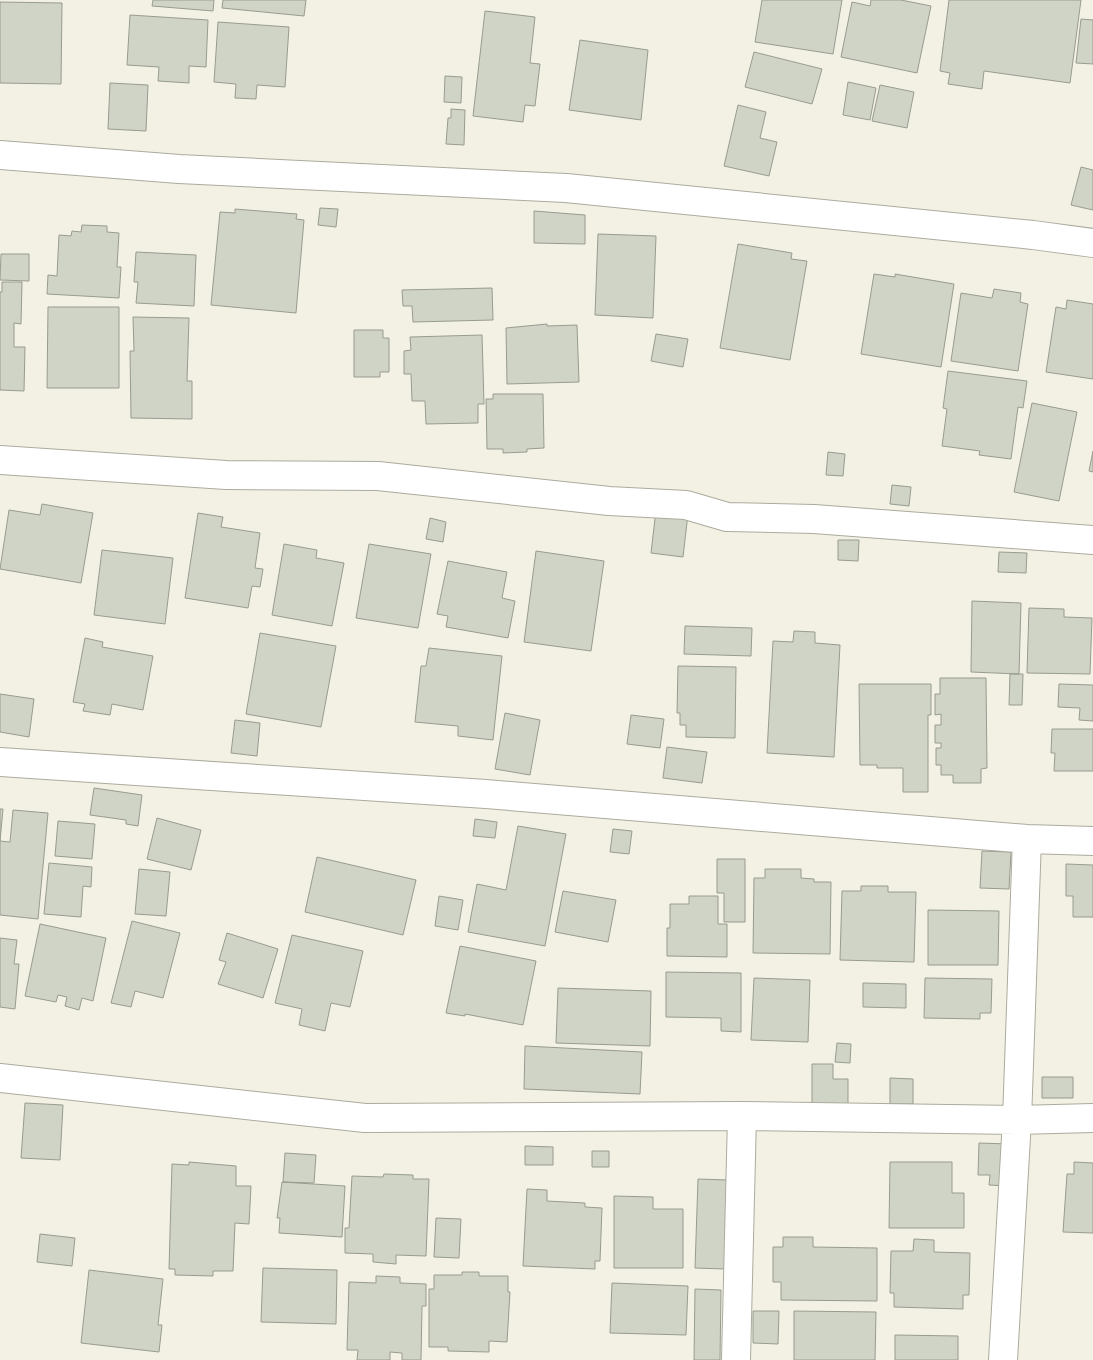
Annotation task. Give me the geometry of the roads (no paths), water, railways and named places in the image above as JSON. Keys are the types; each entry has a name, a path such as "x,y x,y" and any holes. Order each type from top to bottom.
{"street":[{"path":"0,155 179,169 566,188 1033,235 1093,243"},
{"path":"0,460 226,475 378,476 609,501 686,505 727,517 814,519 1093,540"},
{"path":"0,762 486,794 1028,839 1093,841"},
{"path":"1003,1360 1017,1120 1028,839"},
{"path":"0,1078 365,1118 742,1116 1017,1120 1093,1118"},
{"path":"736,1360 742,1116"}]}
